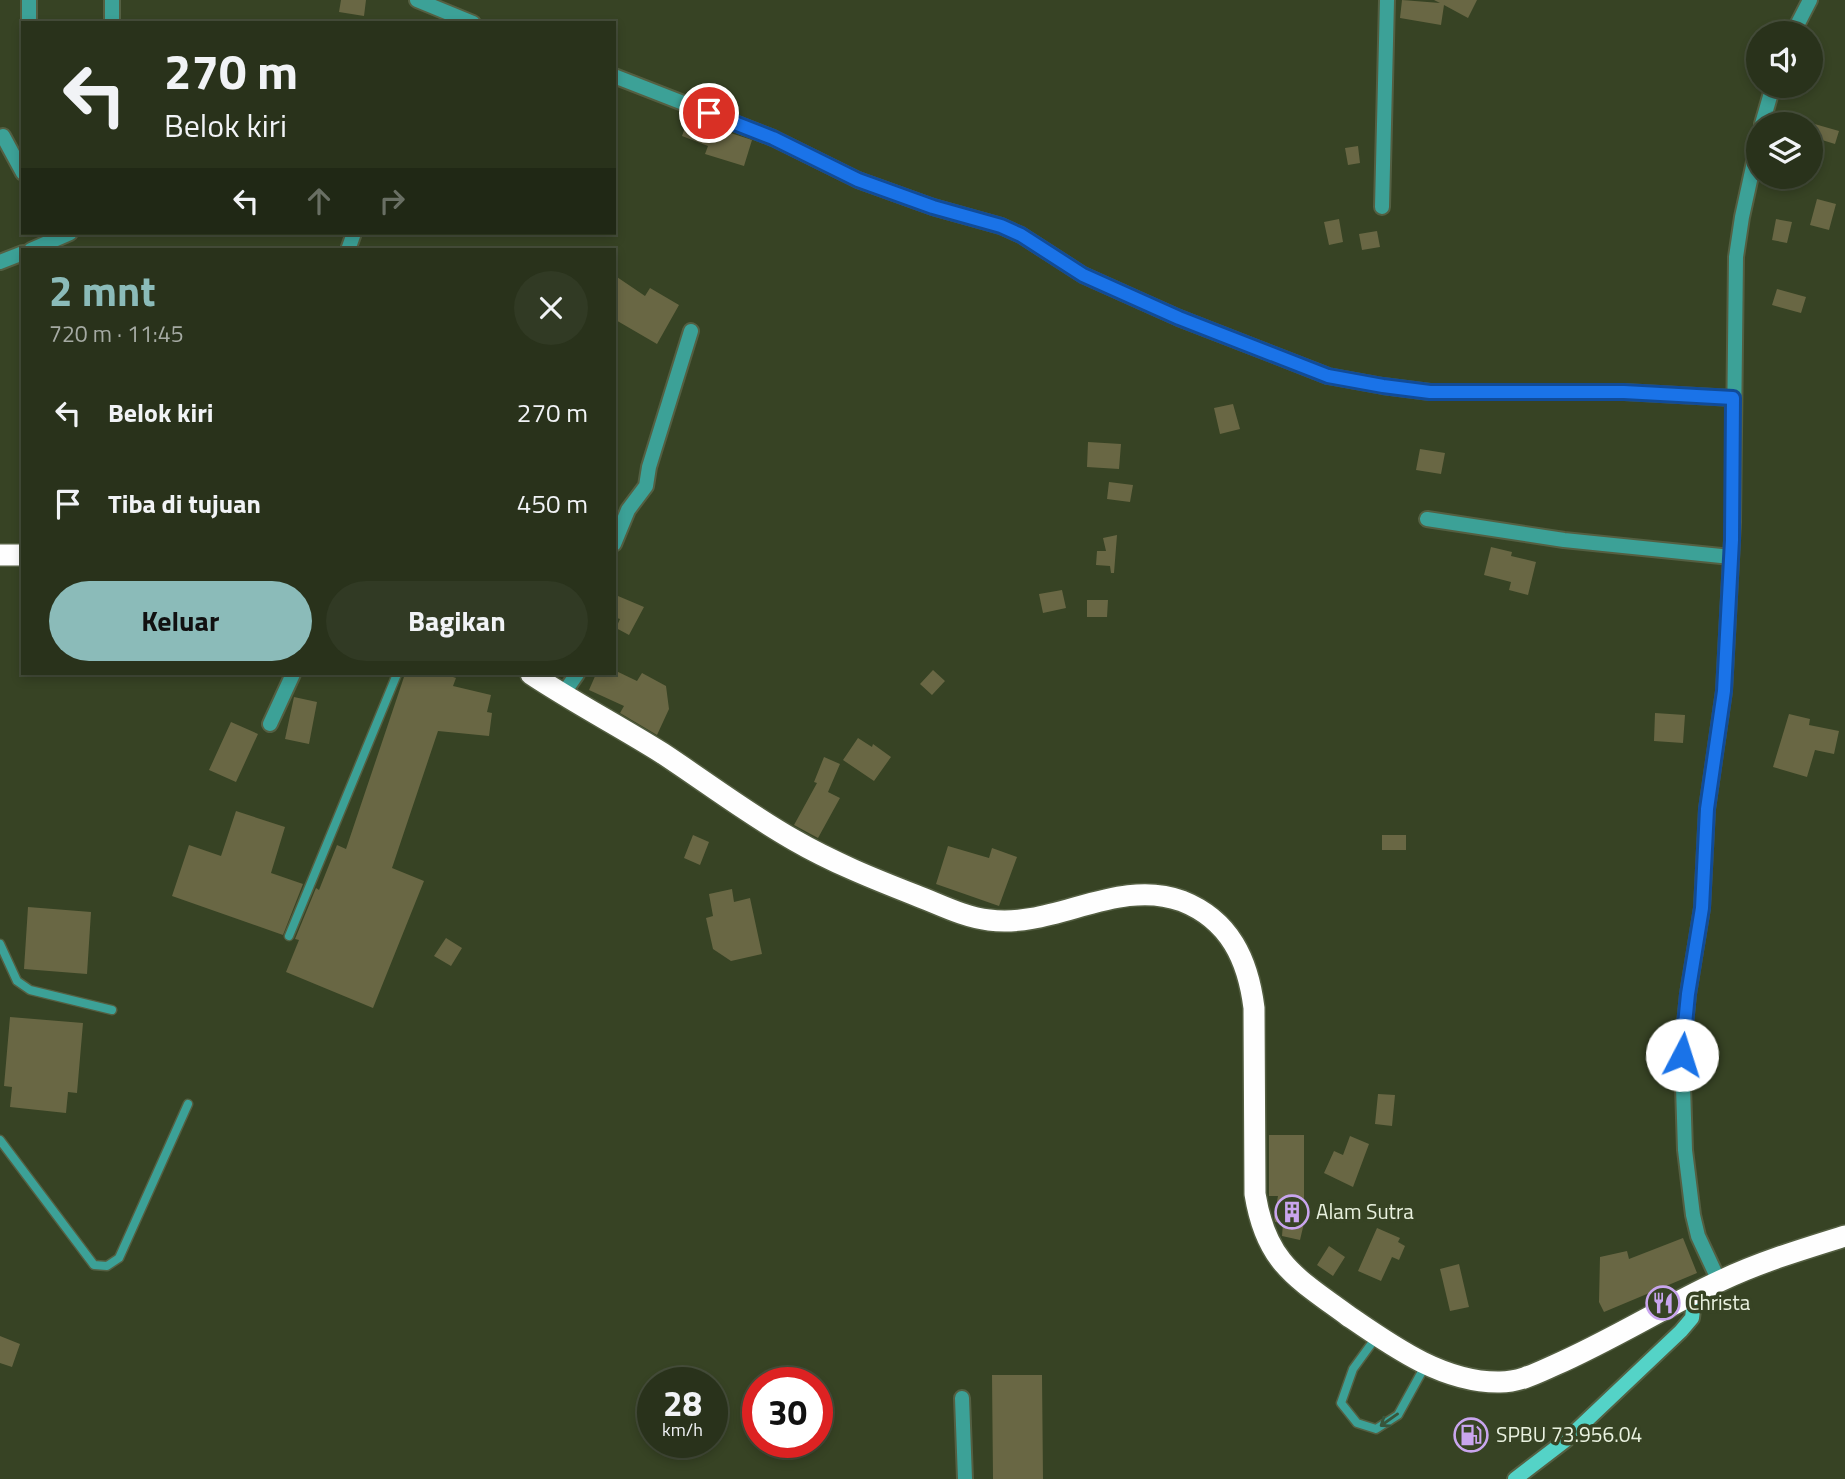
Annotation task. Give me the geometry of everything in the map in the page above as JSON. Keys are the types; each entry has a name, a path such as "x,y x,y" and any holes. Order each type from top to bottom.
{"highway":[{"path":"0,555 21,555"},
{"path":"532,675 658,751 794,840 873,878 972,917 991,921 1027,919 1084,905 1148,894 1181,901 1206,914 1230,937 1239,950 1252,992 1255,1194 1265,1235 1280,1261 1304,1282 1377,1336 1426,1364 1479,1381 1523,1379 1579,1355 1719,1281 1755,1266 1845,1237"}],"street":[{"path":"29,0 29,21"},
{"path":"112,0 112,21"},
{"path":"417,0 453,7 470,21"},
{"path":"1382,206 1387,0"},
{"path":"1799,21 1810,0"},
{"path":"616,77 773,138 858,180 933,207 1001,226 1021,235 1083,275 1179,318 1328,376 1430,392 1624,392 1733,398"},
{"path":"3,136 21,169"},
{"path":"1719,1281 1698,1236 1693,1215 1685,1150 1682,1055 1688,994 1702,908 1707,809 1724,691 1731,557 1736,257 1749,189"},
{"path":"35,248 62,235"},
{"path":"0,262 21,254"},
{"path":"616,537 628,510 646,486 649,467 691,331"},
{"path":"1427,519 1564,540 1731,557"},
{"path":"270,724 293,675"},
{"path":"563,694 575,675"},
{"path":"1515,1479 1566,1440 1681,1331 1692,1318 1695,1294"},
{"path":"962,1398 965,1479"}],"lane":[{"path":"289,936 397,675"},
{"path":"0,944 17,981 30,990 112,1010"},
{"path":"0,1140 94,1265 107,1266 119,1258 188,1104"},
{"path":"1377,1336 1353,1369 1341,1403 1357,1423 1376,1429 1398,1415 1426,1364"}],"building":[{"path":"341,0 366,0 364,16 339,12"},
{"path":"1402,0 1440,3 1434,0 1477,0 1468,18 1444,5 1441,25 1400,18"},
{"path":"688,119 752,140 744,166 705,154 708,146 682,136"},
{"path":"1823,126 1839,131 1835,144 1823,140"},
{"path":"1358,146 1360,163 1348,165 1345,148"},
{"path":"1817,199 1836,204 1829,230 1810,225"},
{"path":"1339,219 1343,242 1329,245 1324,222"},
{"path":"1776,219 1792,222 1787,243 1772,240"},
{"path":"1377,231 1380,247 1362,250 1359,234"},
{"path":"616,276 645,296 650,288 679,305 657,344 616,320"},
{"path":"1777,289 1806,297 1801,313 1772,305"},
{"path":"1233,404 1240,429 1220,434 1214,408"},
{"path":"1088,442 1121,444 1119,469 1087,467"},
{"path":"1420,449 1445,453 1441,474 1416,470"},
{"path":"1109,482 1133,485 1130,502 1107,499"},
{"path":"1117,535 1114,573 1111,573 1110,566 1096,565 1097,551 1106,551 1103,538"},
{"path":"1491,547 1512,552 1511,556 1536,562 1528,595 1509,590 1511,582 1484,575"},
{"path":"1062,590 1066,608 1043,613 1039,594"},
{"path":"618,596 644,607 629,635 616,628 620,619 616,618"},
{"path":"1087,600 1108,600 1107,617 1087,617"},
{"path":"933,670 945,681 932,695 920,684"},
{"path":"616,671 637,681 642,673 666,686 669,709 657,735 620,713 624,706 589,690 596,675 616,675"},
{"path":"405,675 447,675 456,678 453,686 491,695 487,712 492,713 489,736 438,731 392,868 424,881 373,1008 286,972 299,940 295,939 316,888 319,890 337,845 346,849"},
{"path":"294,697 317,702 309,744 285,739"},
{"path":"1655,713 1685,715 1683,743 1654,741"},
{"path":"1789,714 1810,719 1809,725 1839,731 1834,754 1815,750 1807,777 1773,767"},
{"path":"231,722 258,734 236,782 209,770"},
{"path":"858,738 872,747 873,744 891,757 874,781 843,760"},
{"path":"824,757 840,764 828,792 840,798 818,838 794,825 817,783 814,782"},
{"path":"236,811 285,827 271,873 303,884 283,935 172,896 189,845 221,856"},
{"path":"693,835 709,842 700,865 684,858"},
{"path":"1382,835 1406,835 1406,850 1382,850"},
{"path":"948,846 989,858 992,848 1017,857 999,906 936,884"},
{"path":"732,889 734,902 750,898 762,954 731,961 713,949 706,918 713,916 709,894"},
{"path":"28,907 91,912 87,974 24,969"},
{"path":"446,938 462,948 451,966 434,956"},
{"path":"10,1017 83,1023 77,1093 68,1092 66,1113 10,1107 12,1087 4,1086"},
{"path":"1378,1094 1395,1095 1392,1126 1375,1124"},
{"path":"1269,1135 1304,1135 1304,1223 1300,1240 1282,1236 1283,1223 1275,1222 1278,1196 1269,1196"},
{"path":"1350,1136 1369,1144 1353,1187 1324,1173 1334,1151 1343,1155"},
{"path":"1377,1228 1400,1238 1398,1242 1405,1246 1399,1260 1392,1257 1381,1281 1358,1271"},
{"path":"1683,1238 1697,1273 1604,1312 1599,1302 1600,1257 1627,1251 1629,1259"},
{"path":"1329,1246 1345,1257 1333,1276 1317,1265"},
{"path":"1459,1264 1469,1307 1450,1311 1440,1269"},
{"path":"0,1336 20,1344 12,1367 0,1363"},
{"path":"992,1375 1042,1375 1043,1479 993,1479"}],"place":[{"name":"Alam Sutra","path":"1292,1212"},
{"name":"Christa","path":"1663,1303"},
{"name":"SPBU 73.956.04","path":"1471,1435"}],"route":[{"path":"709,113 773,138 858,180 933,207 1001,226 1021,235 1083,275 1179,318 1328,376 1430,392 1624,392 1733,398 1732,540 1724,691 1707,809 1702,908 1688,994 1682,1055"}]}
